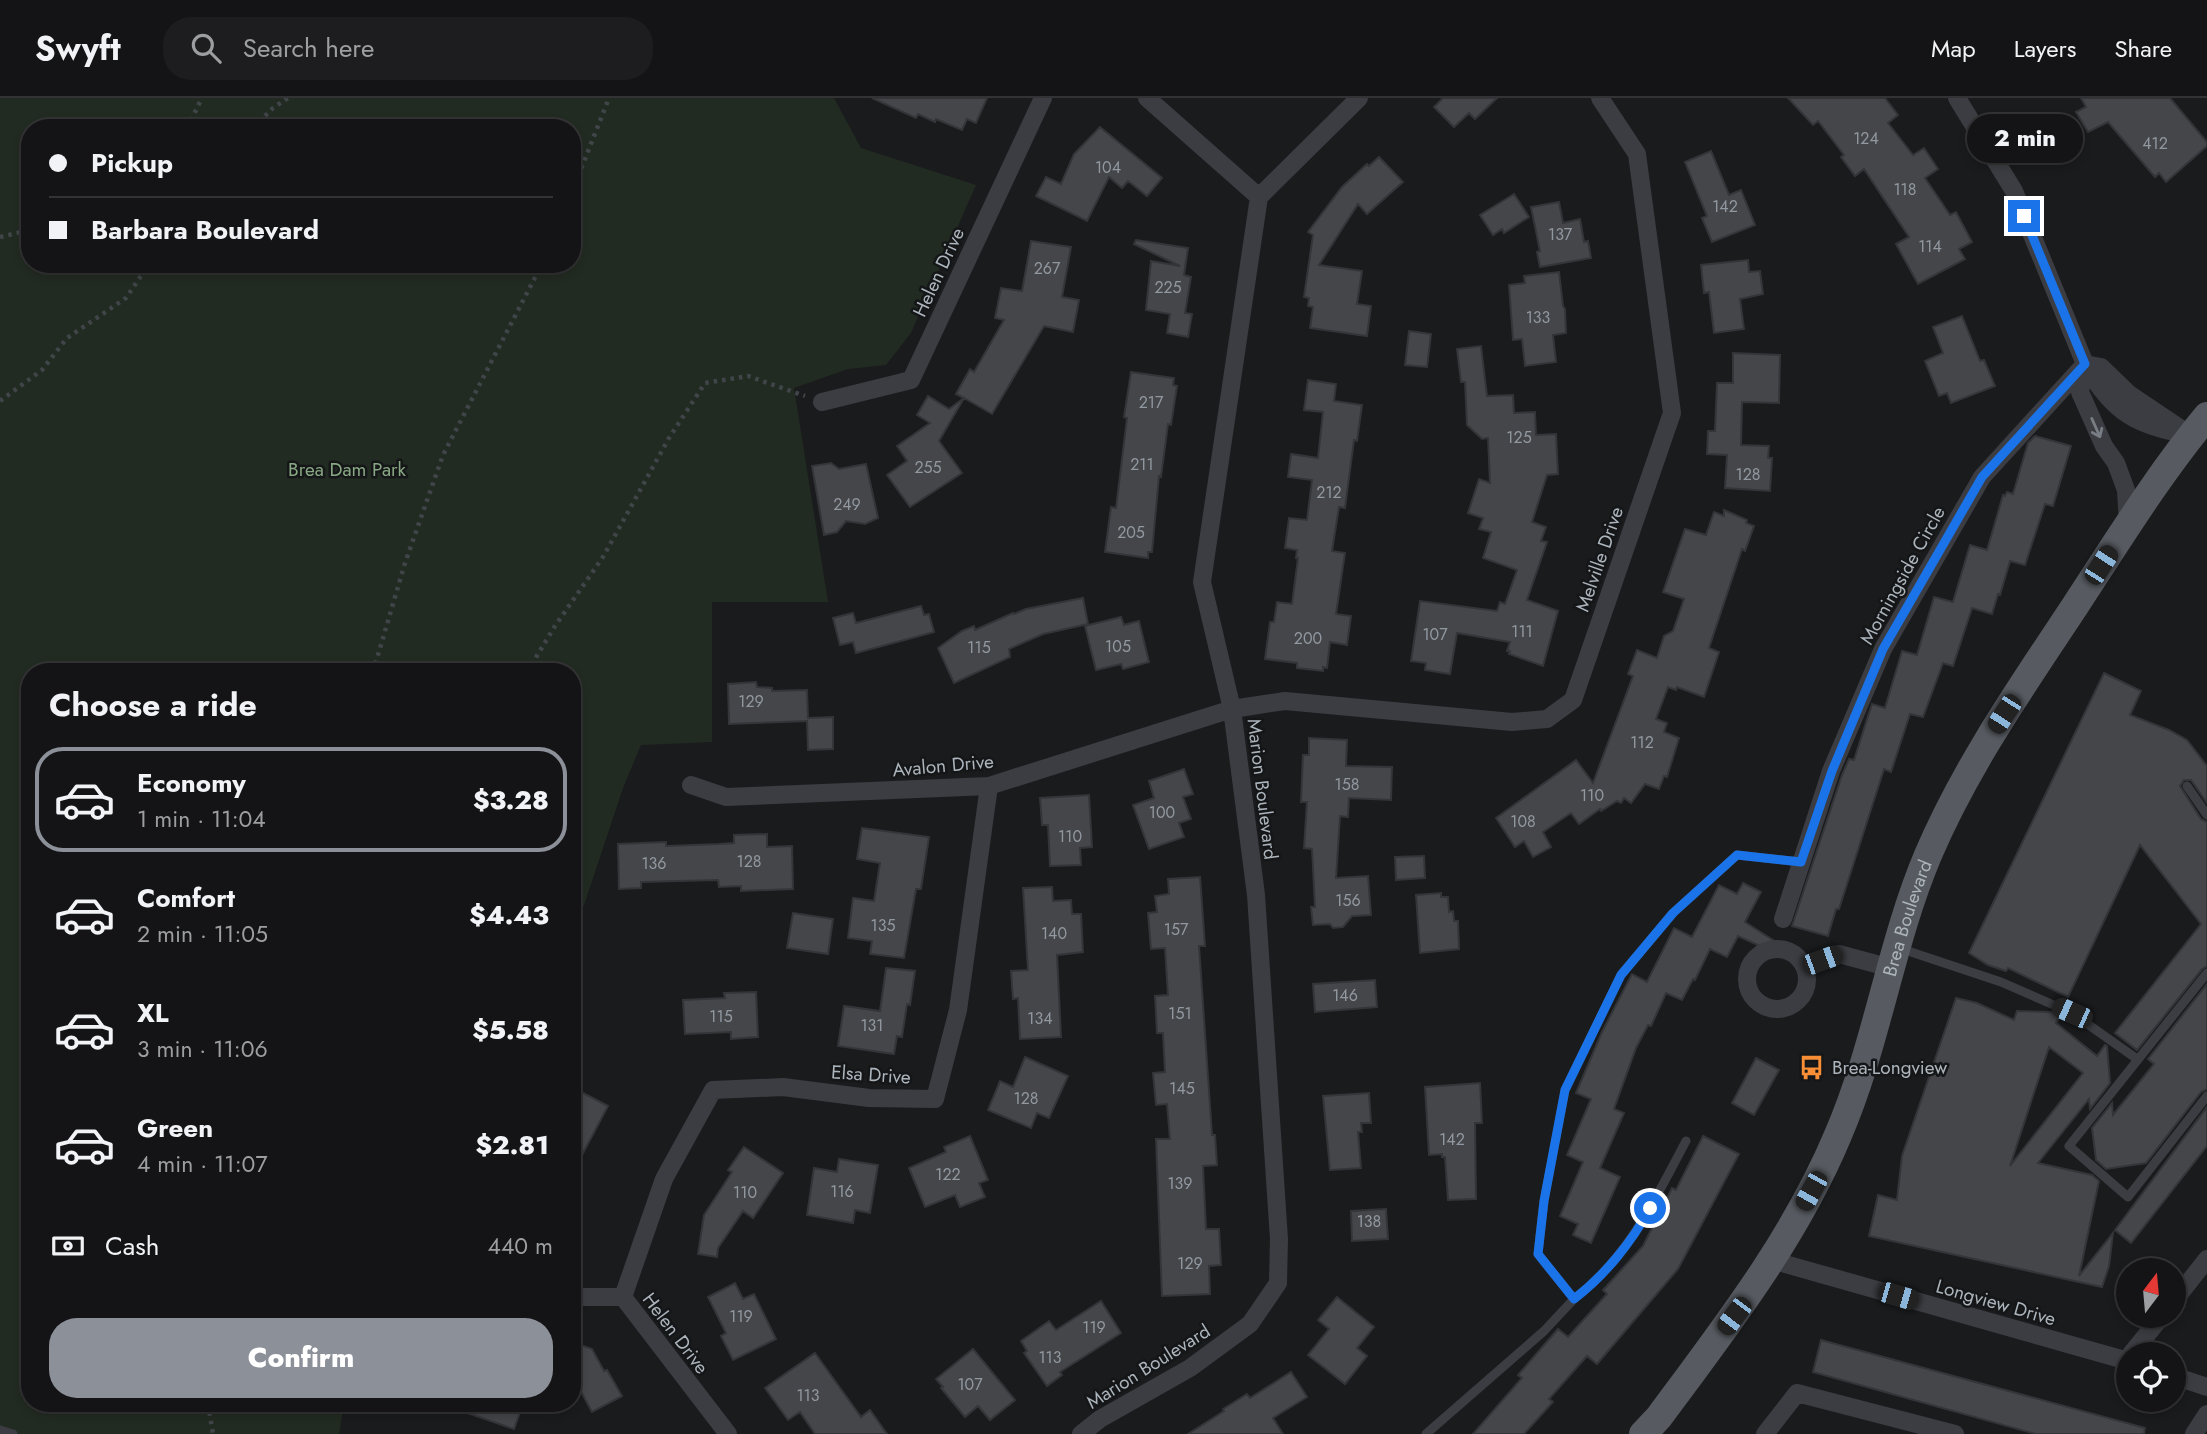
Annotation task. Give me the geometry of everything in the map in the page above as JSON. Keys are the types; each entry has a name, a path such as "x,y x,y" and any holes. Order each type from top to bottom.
{"main road":[{"name":"Brea Boulevard","path":"1643,1434 1659,1417 1749,1296 1824,1168 1840,1132 1859,1076 1928,855 1989,736 2128,525 2199,426"}],"street":[{"name":"Helen Drive","path":"822,402 911,380 1043,98"},
{"path":"1147,98 1259,197 1359,98"},
{"name":"Melville Drive","path":"1232,709 1285,701 1512,722 1547,719 1573,700 1672,413 1637,153 1600,98"},
{"path":"1957,98 2014,191 2085,364 2096,383 2113,403 2140,422 2159,430 2199,426"},
{"name":"Marion Boulevard","path":"1081,1434 1100,1419 1190,1368 1250,1324 1278,1283 1279,1239 1257,908 1232,709 1202,582 1259,197"},
{"path":"2085,364 2080,392 2104,446 2116,463 2126,490 2128,525"},
{"name":"Morningside Circle","path":"1783,919 1832,771 1890,638 1982,477 2085,364"},
{"name":"Avalon Drive","path":"691,785 726,797 989,786 1232,709"},
{"name":"Elsa Drive","path":"623,1297 664,1179 713,1090 783,1087 869,1098 934,1099 958,1010 989,786"},
{"path":"1805,967 1839,954 1894,958"},
{"path":"2186,1286 2207,1259"},
{"name":"Longview Drive","path":"1771,1260 2116,1355"},
{"name":"Helen Drive","path":"581,1297 623,1297 728,1434"},
{"path":"2141,1342 2152,1328"},
{"path":"2186,1380 2207,1387"},
{"path":"1765,1434 1797,1393 1955,1434"},
{"path":"2194,1434 2207,1414"}],"lane":[{"path":"2187,786 2207,815"},
{"path":"1574,1299 1538,1254 1544,1201 1565,1090 1621,975 1673,913 1737,855 1801,862"},
{"path":"1894,958 2001,982 2072,1013 2137,1059"},
{"path":"2207,973 2069,1146 2128,1197 2207,1096"},
{"path":"1426,1434 1544,1331 1574,1299 1591,1286 1638,1230 1686,1141"},
{"path":"0,1430 13,1434"}],"path":[{"path":"192,119 202,98"},
{"path":"262,119 288,98"},
{"path":"581,168 609,98"},
{"path":"0,237 21,232"},
{"path":"0,401 42,370 67,338 126,298 143,273"},
{"path":"376,663 405,563 443,456 536,273"},
{"path":"532,663 603,556 669,438 705,383 748,376 822,402"},
{"path":"209,1412 213,1434"}],"green space":[{"name":"Brea Dam Park","path":"0,98 834,98 861,148 976,185 911,333 886,365 848,369 794,388 828,602 712,602 712,742 641,745 623,788 581,914 581,663 21,663 21,1412 343,1412 339,1434 0,1434"}],"building":[{"path":"872,98 987,98 976,123 967,119 962,130 918,114 916,118"},
{"path":"1443,98 1497,98 1475,119 1469,113 1454,127 1434,107"},
{"path":"1788,98 1885,98 1898,115 1888,123 1913,155 1924,148 1938,169 1925,178 1950,215 1956,212 1972,242 1959,249 1965,259 1918,284 1896,244 1909,237 1864,169 1855,176 1841,157 1844,155 1818,121 1813,125"},
{"path":"2081,98 2170,98 2207,142 2207,146 2166,182 2159,173 2155,177 2108,122 2088,132 2076,112 2086,107"},
{"path":"1100,127 1162,178 1147,196 1128,181 1122,188 1109,177 1087,221 1036,196 1046,177 1061,184 1074,154"},
{"path":"1711,151 1729,195 1741,190 1755,225 1712,242 1702,218 1707,216 1685,162"},
{"path":"1379,157 1403,182 1367,214 1358,204 1319,265 1362,271 1357,304 1371,306 1367,336 1310,328 1313,307 1308,306 1309,298 1304,297 1313,235 1308,232 1342,187 1367,164 1369,166"},
{"path":"1514,194 1529,217 1504,233 1502,229 1493,235 1480,215"},
{"path":"1559,202 1563,223 1580,219 1584,242 1588,241 1591,258 1540,267 1537,252 1540,251 1531,207"},
{"path":"1136,240 1188,248 1184,275 1191,277 1185,313 1192,314 1188,337 1167,333 1170,314 1146,310 1151,261 1180,266 1134,244"},
{"path":"1031,241 1071,247 1062,297 1079,300 1073,332 1044,326 992,414 956,394 970,369 974,372 1004,320 995,318 1001,288 1022,291"},
{"path":"1748,260 1749,272 1760,271 1763,294 1740,299 1744,329 1714,333 1709,292 1704,293 1701,265"},
{"path":"1559,272 1566,333 1553,335 1556,362 1525,366 1522,339 1513,340 1509,285 1525,283 1524,276"},
{"path":"1962,316 1980,361 1984,360 1995,386 1951,403 1947,393 1939,396 1925,361 1943,353 1933,327"},
{"path":"1409,331 1431,334 1427,367 1405,365"},
{"path":"1481,346 1487,396 1513,395 1514,413 1535,412 1536,435 1556,434 1558,474 1547,475 1532,522 1546,527 1541,541 1547,542 1527,600 1558,611 1543,666 1509,654 1510,651 1507,651 1510,642 1457,633 1450,674 1425,670 1426,663 1411,661 1420,601 1497,611 1500,602 1505,604 1517,570 1483,558 1491,532 1479,529 1483,518 1468,513 1479,479 1490,483 1488,438 1482,439 1467,425 1465,382 1461,382 1457,349"},
{"path":"1733,353 1780,355 1779,403 1742,402 1741,445 1769,446 1768,458 1772,458 1770,491 1725,488 1727,455 1707,454 1708,431 1715,431 1717,383 1733,383"},
{"path":"1131,372 1174,378 1173,385 1177,386 1171,425 1168,424 1161,477 1159,476 1152,552 1148,552 1148,558 1105,552 1111,507 1116,508"},
{"path":"1308,380 1336,384 1334,401 1362,405 1357,441 1354,440 1345,508 1339,507 1332,551 1345,553 1336,614 1351,616 1347,645 1330,642 1327,668 1323,667 1323,671 1297,668 1297,663 1265,659 1270,622 1274,622 1277,602 1292,604 1298,558 1297,550 1285,548 1289,518 1307,520 1312,480 1288,477 1291,454 1318,458 1323,412 1304,410"},
{"path":"928,396 949,409 964,398 939,441 962,473 910,507 887,475 907,461 897,446 930,423 917,415"},
{"path":"2035,436 2071,446 2053,506 2045,504 2025,565 2010,561 1992,614 1972,608 1953,666 1943,663 1923,717 1910,714 1891,772 1884,769 1828,936 1792,926 1842,775 1849,759 1854,760 1872,704 1885,708 1902,651 1917,655 1934,597 1953,602 1970,545 1987,550 2003,495 2007,492 2013,494 2028,443"},
{"path":"831,463 839,469 866,464 878,518 865,524 846,521 837,532 824,535 812,466"},
{"path":"1724,510 1754,526 1745,551 1742,549 1709,648 1719,652 1704,697 1677,687 1676,690 1668,687 1656,719 1667,723 1664,732 1679,738 1667,777 1664,776 1659,789 1645,784 1631,803 1624,798 1621,803 1617,801 1601,811 1600,809 1579,824 1571,813 1543,832 1551,847 1533,857 1524,841 1515,847 1496,818 1576,760 1593,783 1633,676 1628,674 1637,650 1657,658 1664,636 1673,631 1684,599 1663,592 1685,529 1706,535 1714,512 1724,516"},
{"path":"1083,598 1088,624 1043,634 1009,649 1010,657 954,683 938,648 962,631 974,626 975,630 1026,609"},
{"path":"921,606 924,615 929,614 934,632 856,653 853,642 840,645 833,618 853,613 856,623"},
{"path":"1121,617 1124,625 1139,621 1149,662 1123,669 1121,664 1096,670 1085,626"},
{"path":"2104,673 2141,691 2130,715 2187,740 2207,766 2207,803 2191,780 2184,780 2180,786 2201,819 2207,822 2207,966 2137,1050 2115,1033 2201,924 2140,845 2068,997 2008,968 2006,971 1988,965 1969,953"},
{"path":"756,682 757,687 772,688 772,691 807,690 808,718 833,717 833,749 808,750 807,721 729,724 728,684"},
{"path":"1309,738 1347,740 1346,766 1392,767 1391,800 1349,798 1348,817 1340,816 1336,878 1368,876 1371,915 1352,916 1343,927 1333,928 1330,924 1313,925 1311,907 1315,907 1312,849 1304,848 1307,802 1301,802 1303,755 1309,755"},
{"path":"1184,769 1193,794 1183,797 1191,819 1179,823 1184,837 1149,849 1133,805 1154,798 1149,781"},
{"path":"1089,795 1092,847 1080,848 1081,865 1050,866 1048,825 1042,825 1040,798"},
{"path":"862,828 929,837 921,889 916,889 904,958 870,954 872,941 848,938 853,898 874,901 880,863 857,859"},
{"path":"767,834 767,847 792,846 793,889 741,891 741,886 719,887 718,880 641,882 641,888 619,889 618,844 666,842 666,846 734,843 734,835"},
{"path":"1424,856 1425,878 1396,880 1395,857"},
{"path":"1200,877 1205,946 1199,946 1212,1135 1215,1135 1217,1165 1203,1166 1206,1229 1219,1229 1221,1265 1209,1266 1210,1294 1162,1296 1156,1139 1170,1139 1167,1104 1156,1105 1153,1073 1165,1072 1163,1033 1157,1033 1155,996 1168,995 1165,948 1151,949 1148,913 1157,912 1155,896 1169,894 1168,879"},
{"path":"1743,883 1761,892 1745,922 1776,942 1771,951 1738,936 1727,957 1710,949 1682,1000 1666,993 1651,1026 1648,1025 1636,1048 1614,1109 1624,1113 1600,1168 1620,1177 1591,1243 1573,1235 1578,1224 1560,1216 1583,1162 1567,1155 1591,1099 1576,1093 1602,1032 1632,974 1647,982 1674,928 1692,937 1719,885 1737,894"},
{"path":"1052,887 1053,901 1071,900 1072,914 1081,914 1083,952 1057,955 1061,1037 1020,1039 1018,998 1013,999 1011,971 1028,970 1023,888"},
{"path":"1441,893 1441,897 1448,897 1449,912 1453,911 1454,921 1458,921 1459,949 1420,953 1416,895"},
{"path":"793,913 833,919 828,954 787,948"},
{"path":"886,968 915,971 902,1037 897,1036 894,1054 838,1046 844,1006 880,1011"},
{"path":"1375,980 1377,1007 1315,1012 1313,984"},
{"path":"2207,984 2207,1089 2201,1092 2146,1163 2106,1169 2096,1160 2092,1128 2112,1103 2113,1115 2154,1064 2148,1059"},
{"path":"756,992 758,1037 731,1039 731,1032 685,1034 683,1000 725,998 724,993"},
{"path":"1956,998 1977,1003 2014,1020 2017,1011 2052,1012 2060,1015 2056,1023 2097,1056 2105,1045 2107,1046 2110,1083 2090,1109 2089,1099 2038,1163 2092,1175 2099,1181 2079,1276 2113,1233 2109,1266 2102,1287 1869,1236 1878,1195 1897,1200 1902,1156","holes":["2049,1047 2083,1073 2010,1166"]},
{"path":"1025,1057 1068,1076 1049,1118 1037,1113 1031,1128 988,1110 1000,1081 1013,1087"},
{"path":"1756,1058 1779,1070 1754,1115 1732,1103"},
{"path":"1480,1083 1482,1123 1475,1123 1476,1199 1448,1200 1445,1157 1442,1157 1442,1154 1429,1155 1425,1087"},
{"path":"583,1093 608,1106 581,1157"},
{"path":"1369,1093 1371,1123 1361,1123 1362,1132 1358,1132 1361,1168 1330,1170 1323,1096"},
{"path":"2207,1107 2207,1146 2131,1243 2115,1230"},
{"path":"970,1136 988,1180 979,1183 985,1197 960,1207 955,1195 925,1207 909,1168 946,1152 944,1147"},
{"path":"1703,1136 1739,1154 1678,1269 1597,1364 1587,1356 1549,1399 1553,1402 1524,1434 1473,1434 1522,1378 1518,1375 1558,1329 1568,1337 1607,1294 1603,1290 1643,1246 1672,1188 1676,1190"},
{"path":"744,1147 783,1173 753,1218 743,1211 718,1248 717,1257 698,1254 704,1215 732,1172 728,1170"},
{"path":"839,1159 878,1165 870,1213 855,1210 853,1223 807,1215 814,1168 837,1172"},
{"path":"1386,1209 1388,1239 1352,1241 1351,1211"},
{"path":"735,1283 743,1299 754,1294 776,1339 733,1360 721,1336 726,1333 708,1297"},
{"path":"1337,1297 1374,1327 1357,1348 1367,1356 1345,1384 1308,1355 1329,1329 1318,1320"},
{"path":"1101,1301 1121,1333 1060,1372 1062,1375 1047,1386 1024,1353 1027,1351 1021,1341 1049,1321 1056,1330"},
{"path":"1821,1340 2145,1428 2144,1434 2036,1434 1813,1372"},
{"path":"581,1345 592,1349 622,1396 592,1412 581,1392"},
{"path":"973,1349 1015,1400 990,1420 978,1406 965,1417 936,1379"},
{"path":"815,1353 861,1417 870,1410 887,1434 815,1434 800,1412 788,1420 765,1388"},
{"path":"1291,1372 1307,1397 1273,1418 1283,1434 1188,1434 1247,1394 1250,1398"},
{"path":"465,1412 520,1412 514,1429"}],"place":[{"name":"Brea-Longview","path":"1812,1067"}],"route":[{"path":"1650,1208 1638,1230 1591,1286 1574,1299 1538,1254 1544,1201 1565,1090 1621,975 1673,913 1737,855 1801,862 1832,771 1883,649 1982,477 2085,364 2024,216"}]}
